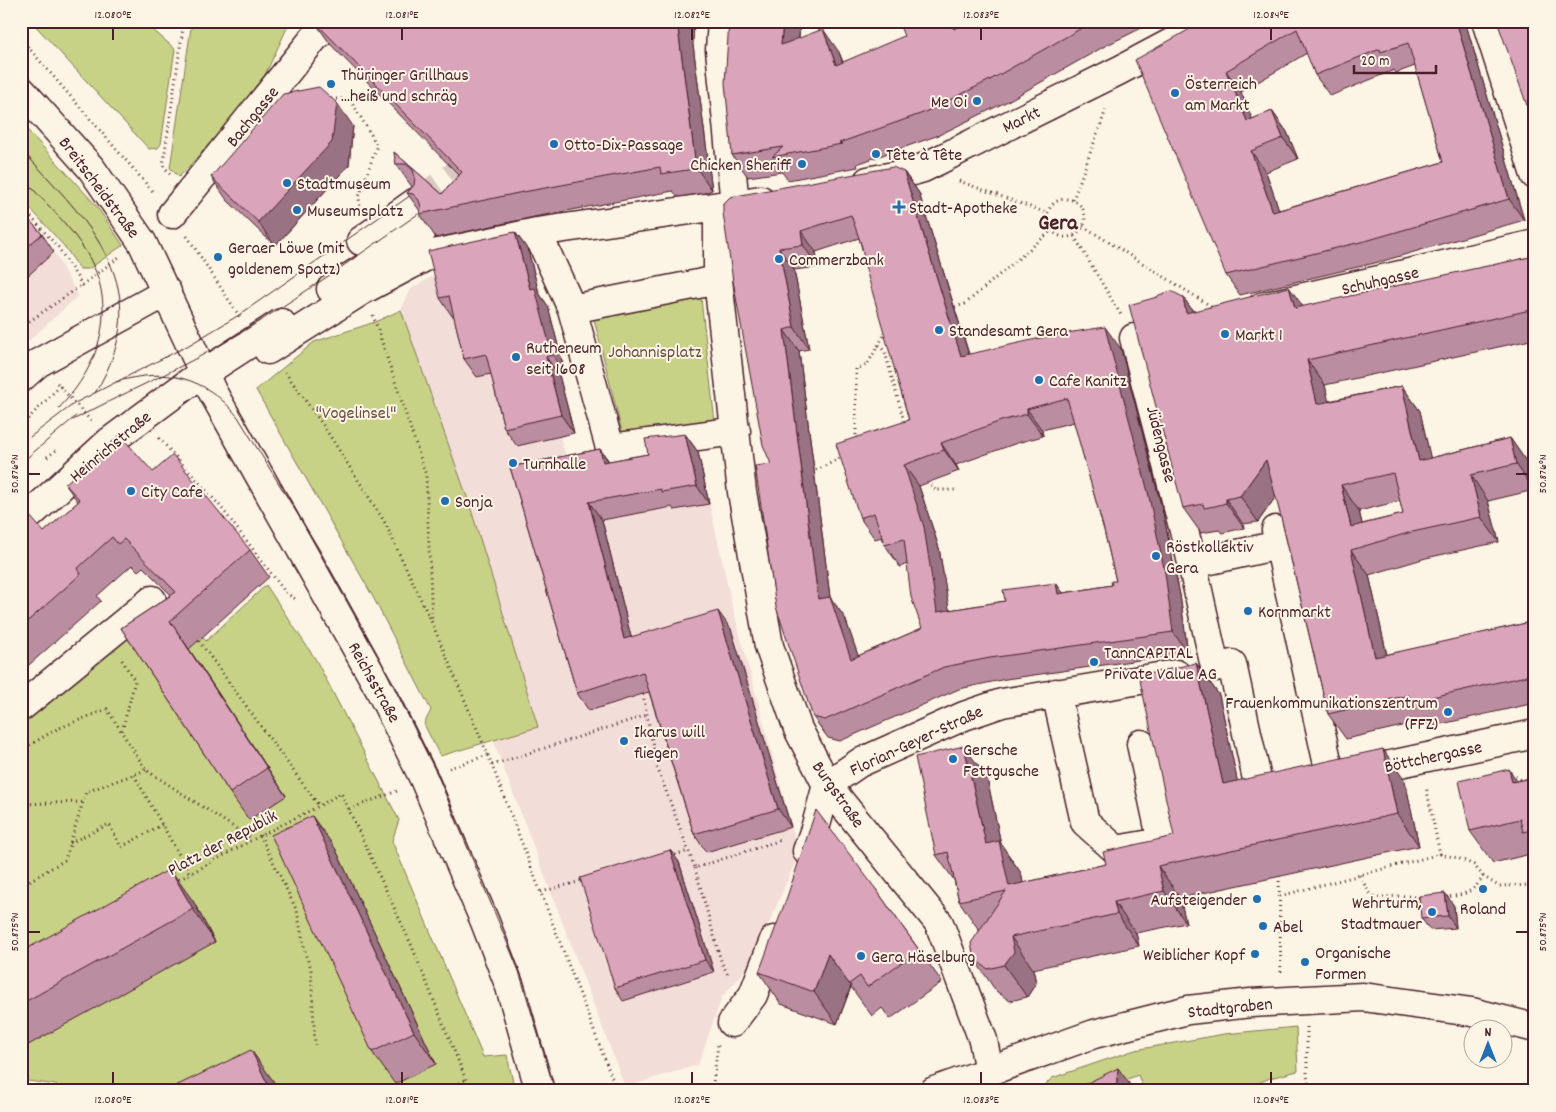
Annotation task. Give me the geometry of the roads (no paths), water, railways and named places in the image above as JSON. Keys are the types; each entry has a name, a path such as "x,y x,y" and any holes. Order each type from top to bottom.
{"street":[{"name":"Bachgasse","path":"172,214 315,37 335,21"},
{"path":"537,232 572,309 610,448 736,432 718,280 718,222 735,204 720,50 722,21"},
{"name":"Markt","path":"841,186 899,175 923,168 1120,70 1212,21"},
{"path":"1486,21 1535,175"},
{"name":"Breitscheidstraße","path":"21,90 90,168 142,242 167,292"},
{"path":"269,353 376,259 425,243 537,232 783,196"},
{"path":"362,241 416,202"},
{"path":"269,353 363,290 425,243"},
{"name":"Schuhgasse","path":"1225,315 1535,244"},
{"path":"572,309 718,280"},
{"path":"21,378 38,363 167,292"},
{"name":"Reichsstraße","path":"167,292 203,375 380,690 407,743 485,922 510,987 540,1091"},
{"name":"Jüdengasse","path":"1134,338 1190,557"},
{"name":"Heinrichstraße","path":"21,523 109,442 190,382 203,375 269,353"},
{"name":"Burgstraße","path":"736,432 742,492 769,646 798,729 827,785 939,923 983,1040 989,1072"},
{"path":"1277,538 1331,778 1260,793 1232,664 1215,667 1190,557 1277,538"},
{"path":"21,707 152,600"},
{"name":"Florian-Geyer-Straße","path":"827,785 859,763 964,716 1002,703 1215,667"},
{"path":"1056,693 1085,822 1116,850 1162,842 1141,744"},
{"name":"Böttchergasse","path":"1331,778 1535,734"},
{"path":"798,876 815,830 827,785"},
{"path":"732,1022 753,995 781,922"},
{"name":"Stadtgraben","path":"934,1091 1094,1034 1188,1010 1251,1003 1363,997 1472,1012 1535,1028"}],"tunnel":[{"path":"416,202 489,152"}],"tram line":[{"path":"695,25 701,21"},
{"path":"21,149 71,204 92,231 108,259 118,289 121,321 113,355 95,393"},
{"path":"21,176 64,222 86,252 96,272 102,293 103,314 101,334 95,354 86,373 59,408"},
{"path":"30,437 75,403 189,345 239,315 414,193"},
{"path":"73,420 219,346 295,299 418,214"},
{"path":"116,382 151,375 183,378 212,392 238,417 319,549 379,657 437,774 519,971 555,1091"},
{"path":"21,463 76,416"}],"place":[{"name":"Thüringer Grillhaus ...heiß und schräg","path":"331,84"},
{"name":"Österreich am Markt","path":"1175,93"},
{"name":"Me Oi","path":"977,101"},
{"name":"Otto-Dix-Passage","path":"554,144"},
{"name":"Tête à Tête","path":"876,154"},
{"name":"Chicken Sheriff","path":"802,164"},
{"name":"Stadtmuseum","path":"287,183"},
{"name":"Stadt-Apotheke","path":"899,207"},
{"name":"Museumsplatz","path":"297,210"},
{"name":"Geraer Löwe (mit goldenem Spatz)","path":"218,257"},
{"name":"Commerzbank","path":"779,259"},
{"name":"Standesamt Gera","path":"939,330"},
{"name":"Markt 1","path":"1225,334"},
{"name":"Rutheneum seit 1608","path":"516,357"},
{"name":"Cafe Kanitz","path":"1039,380"},
{"name":"Turnhalle","path":"513,463"},
{"name":"City Cafe","path":"131,491"},
{"name":"Sonja","path":"445,501"},
{"name":"Röstkollektiv Gera","path":"1156,556"},
{"name":"Kornmarkt","path":"1248,611"},
{"name":"TannCAPITAL Private Value AG","path":"1094,662"},
{"name":"Frauenkommunikationszentrum (FFZ)","path":"1448,712"},
{"name":"Ikarus will fliegen","path":"624,741"},
{"name":"Gersche Fettgusche","path":"953,759"},
{"name":"Roland","path":"1483,889"},
{"name":"Aufsteigender","path":"1257,899"},
{"name":"Wehrturm, Stadtmauer","path":"1432,912"},
{"name":"Abel","path":"1263,926"},
{"name":"Weiblicher Kopf","path":"1255,954"},
{"name":"Gera Häselburg","path":"861,956"},
{"name":"Organische Formen","path":"1305,962"}],"district":[{"name":"Gera","path":"1058,221"}],"park label":[{"name":"Johannisplatz","path":"655,351"},
{"name":"\"Vogelinsel\"","path":"356,412"}]}
